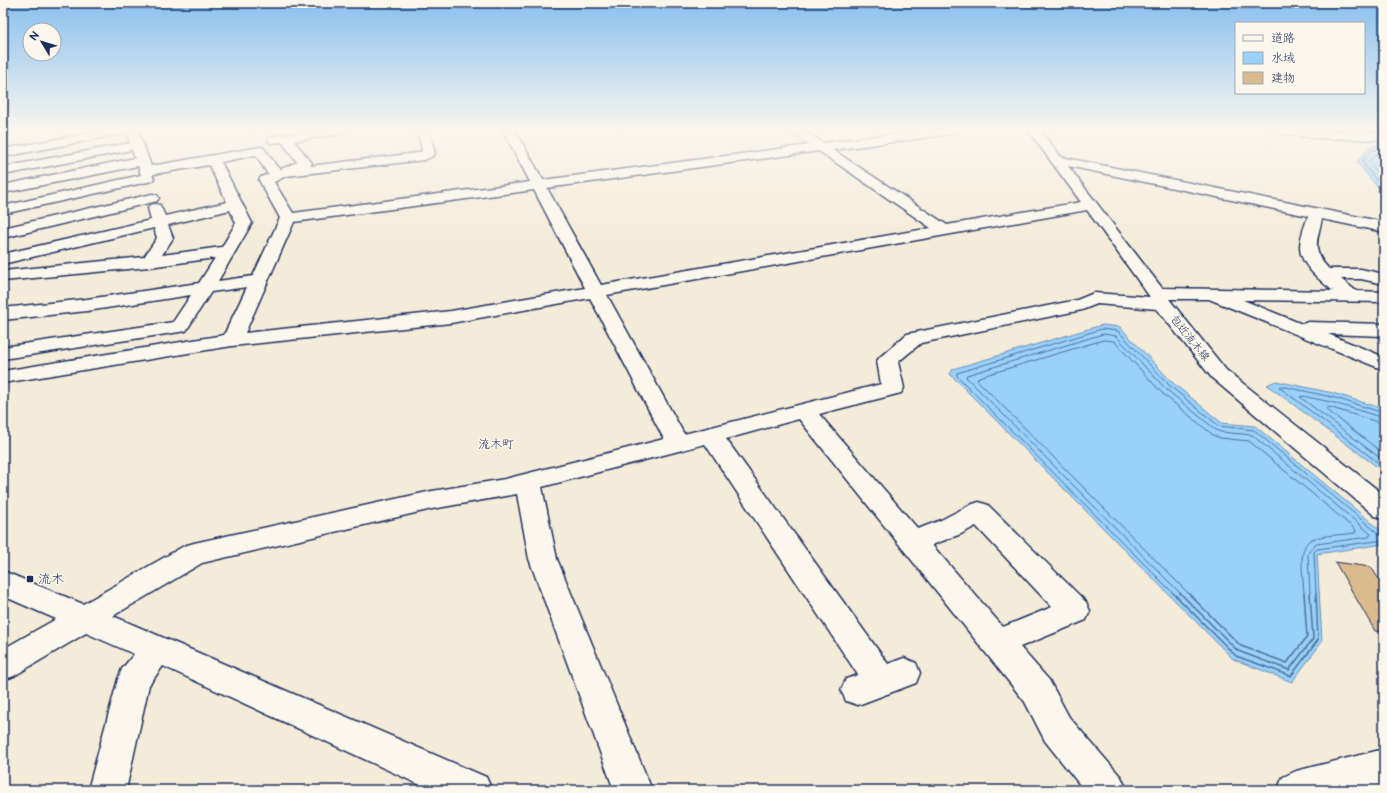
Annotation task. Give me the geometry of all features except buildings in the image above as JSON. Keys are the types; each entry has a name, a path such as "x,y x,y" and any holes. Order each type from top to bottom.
{"street":[{"path":"3,171 23,167"},
{"path":"144,167 165,238 149,262"},
{"path":"3,189 165,167"},
{"path":"3,353 179,327 205,288 244,223 216,167"},
{"path":"270,167 272,170 280,173 331,167"},
{"path":"288,218 266,180 295,167"},
{"path":"529,167 678,444"},
{"path":"288,218 675,167"},
{"path":"849,167 944,230"},
{"name":"包近流木線","path":"1062,167 1219,374 1384,509"},
{"path":"1091,167 1384,227"},
{"path":"3,210 145,170"},
{"path":"3,233 152,198"},
{"path":"3,259 234,205"},
{"path":"3,377 232,340 451,317 1090,205"},
{"path":"1316,213 1308,248 1314,262 1323,274 1352,297"},
{"path":"232,340 288,218"},
{"path":"3,276 149,262 227,251"},
{"path":"1323,274 1361,274 1384,279"},
{"path":"3,314 87,305 260,280"},
{"path":"1212,294 1384,364"},
{"path":"3,666 194,554 432,500 505,488 712,436 893,388 887,361 914,338 1082,304 1094,298 1160,298 1212,294 1384,297"},
{"path":"1296,327 1384,330"},
{"path":"804,411 1037,691 1057,729 1108,790"},
{"path":"712,436 881,682"},
{"path":"528,482 543,559 633,790"},
{"path":"912,542 951,527 979,512 1075,612 997,643"},
{"path":"7,588 157,649 473,790"},
{"path":"107,790 134,679 157,649"},
{"path":"1296,790 1384,767"}],"water":[{"path":"1361,167 1384,167 1384,192 1375,184"},
{"path":"1102,325 1120,327 1173,383 1222,423 1255,426 1384,533 1384,544 1317,554 1322,642 1292,682 1233,659 950,374 953,369"},
{"path":"1276,381 1333,393 1384,409 1384,472 1267,385"}],"place":[{"name":"流木","path":"30,579"}],"district":[{"name":"流木町","path":"496,444"}]}
